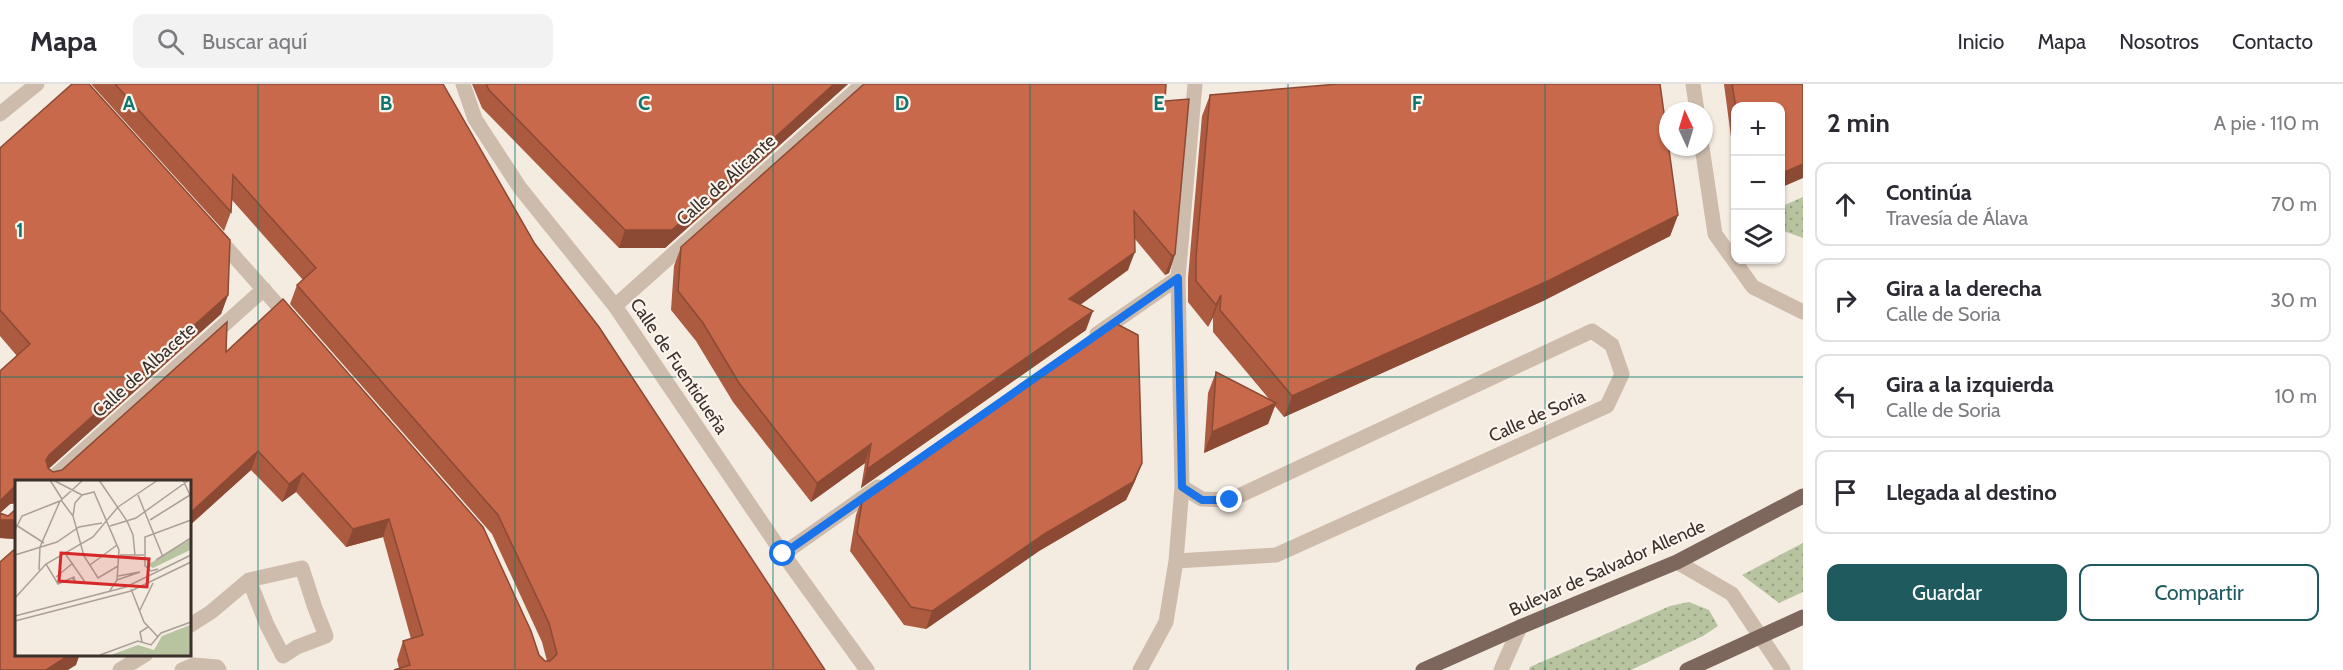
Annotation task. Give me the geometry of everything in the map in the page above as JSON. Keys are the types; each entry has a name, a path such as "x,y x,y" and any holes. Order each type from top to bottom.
{"main road":[{"name":"Bulevar de Salvador Allende","path":"1423,670 1677,562 1803,496"},
{"path":"1687,670 1803,617"}],"street":[{"path":"0,114 37,84"},
{"name":"Calle de Fuentidueña","path":"463,84 475,119 520,188 615,306 783,554 867,670"},
{"name":"Calle de Alicante","path":"615,306 863,84"},
{"path":"1140,670 1166,622 1176,561 1182,487 1178,278 1195,84"},
{"path":"1693,84 1696,102"},
{"path":"1703,156 1715,234 1754,287 1803,312"},
{"path":"210,229 303,334"},
{"path":"1082,345 1178,278"},
{"name":"Calle de Albacete","path":"51,480 264,289"},
{"name":"Calle de Soria","path":"1176,561 1276,555 1607,406 1622,374 1612,345 1592,331 1230,500 1202,500 1182,487"},
{"path":"783,554 889,480"},
{"path":"1677,562 1732,594 1783,670"},
{"path":"190,625 211,612 249,580 302,568 326,636 297,647 283,656 267,625 249,580"},
{"path":"1501,670 1520,627"},
{"path":"120,670 144,655"},
{"path":"182,670 194,665 217,667 219,670"}],"green space":[{"path":"1803,197 1803,238 1785,231 1785,205"},
{"path":"1803,543 1803,592 1779,603 1742,575"},
{"path":"1689,602 1709,610 1718,626 1703,636 1631,670 1529,670 1530,667 1670,606"}],"building":[{"path":"72,84 89,84 230,240 228,295 49,455 46,460 48,468 53,472 62,470 227,322 226,352 283,299 483,527 531,631 539,655 545,661 550,661 557,654 549,623 498,515 297,285 316,268 233,175 231,212 115,84 443,84 535,244 599,327 825,670 394,670 410,665 403,641 423,635 389,519 353,529 303,473 289,484 258,451 190,513 190,480 15,480 15,486 0,501 0,371 30,344 0,310 0,148"},
{"path":"486,84 834,84 672,230 625,230 489,90"},
{"path":"864,84 1166,84 1165,101 1189,99 1175,254 1172,256 1134,211 1135,252 1069,299 1093,311 867,469 871,444 817,483 739,383 703,323 678,291 681,247"},
{"path":"1338,84 1660,84 1662,102 1659,102 1659,156 1670,156 1678,215 1550,280 1292,396 1220,310 1221,295 1216,305 1196,281 1196,257 1210,95"},
{"path":"1732,84 1803,84 1803,164 1785,172 1785,102 1735,102"},
{"path":"1113,322 1138,335 1142,463 1133,482 1046,533 932,611 911,607 857,533 863,496"},
{"path":"1216,372 1276,403 1212,432"},
{"path":"15,510 15,520 0,520 0,513 8,516"},
{"path":"15,549 15,655 69,655 46,670 0,670 0,562"}],"route":[{"path":"783,554 1178,278 1182,487 1202,500 1230,500"}]}
